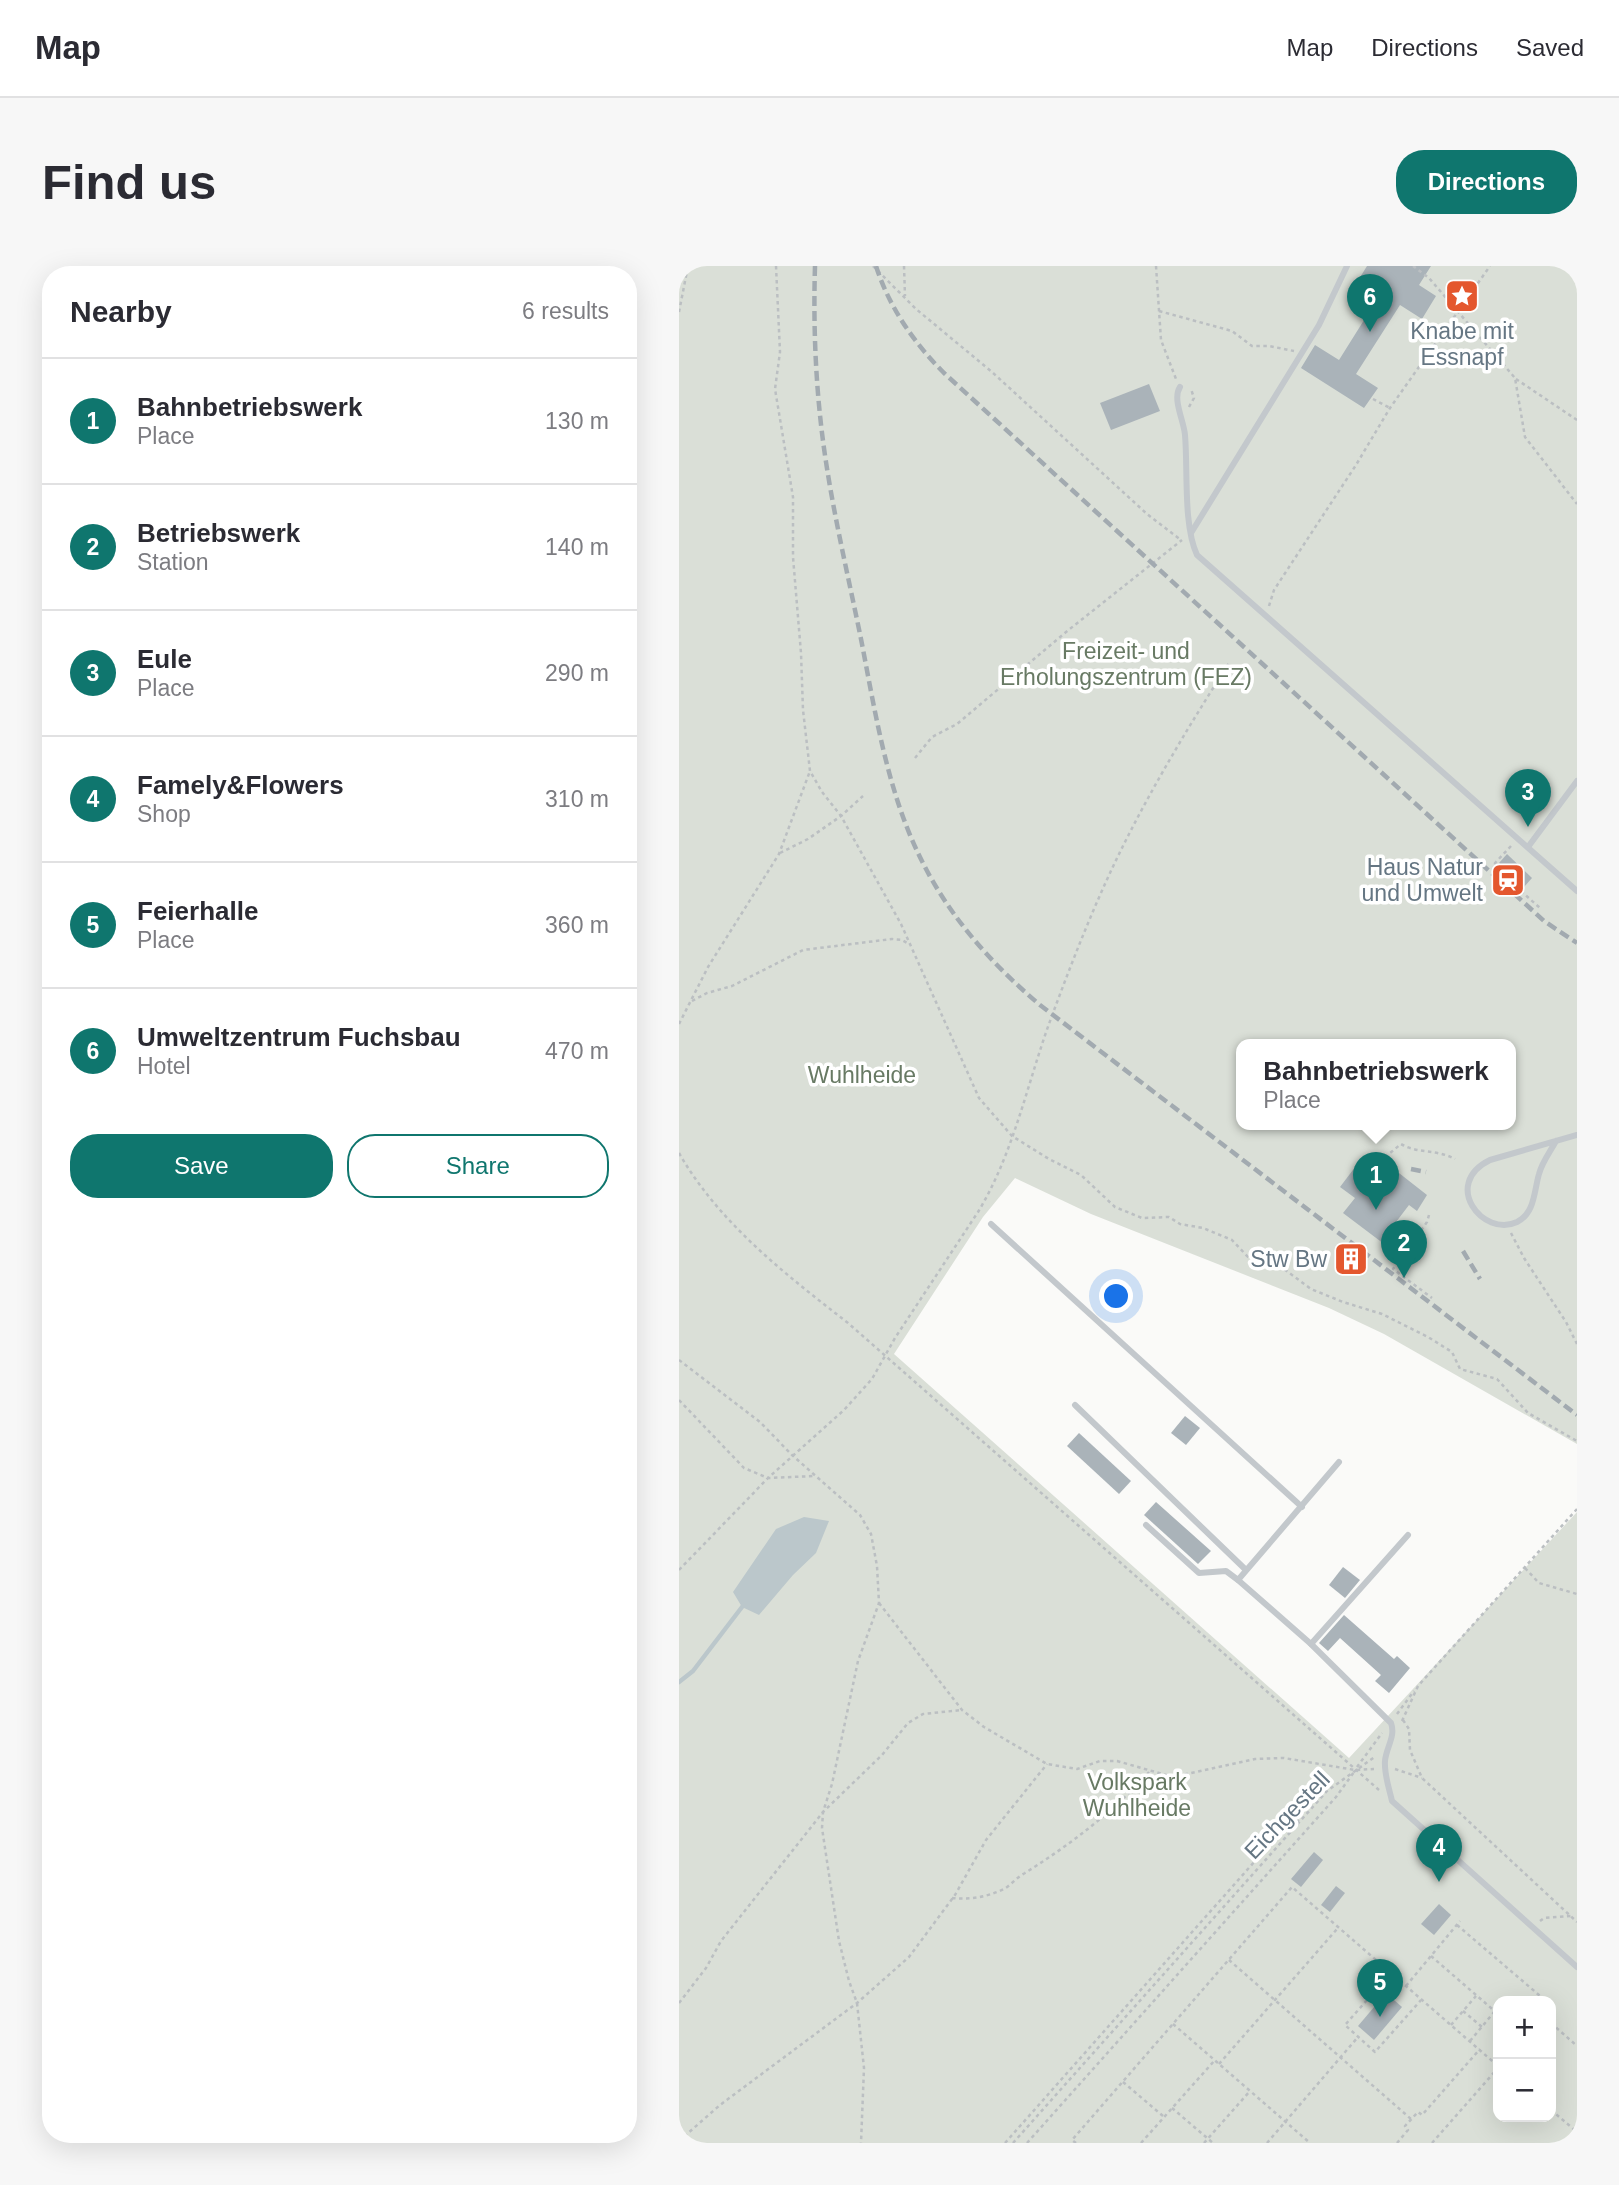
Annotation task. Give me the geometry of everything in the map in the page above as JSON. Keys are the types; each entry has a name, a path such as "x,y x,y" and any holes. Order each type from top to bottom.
{"lane":[{"path":"1190,533 1319,325 1347,266"},
{"path":"1180,387 1177,396 1184,422 1190,533 1197,555 1577,891"},
{"path":"1528,847 1577,780"},
{"path":"1556,1141 1539,1174 1526,1215 1517,1222 1508,1224 1482,1217 1474,1209 1467,1195 1470,1177 1480,1165 1490,1160 1556,1141 1577,1135"},
{"path":"991,1224 1302,1507"},
{"path":"1075,1405 1246,1570"},
{"path":"1238,1580 1339,1462"},
{"path":"1146,1525 1199,1573 1226,1571 1238,1580 1311,1644 1391,1723 1393,1732 1386,1753 1385,1769 1392,1801 1577,1967"},
{"path":"1311,1644 1408,1535"}],"path":[{"path":"679,312 688,266"},
{"path":"776,266 780,352 775,389 793,497 793,557 803,710 810,771 841,816 901,924 950,1030 971,1084 986,1107 1011,1136 1081,1175 1115,1207 1142,1218 1169,1217 1179,1224 1203,1228 1232,1240 1254,1261 1284,1269 1311,1289 1382,1314 1428,1336 1452,1352 1460,1369 1497,1379 1528,1413 1577,1441"},
{"path":"873,266 916,309 992,372 1147,514 1197,555"},
{"path":"904,266 905,296"},
{"path":"1156,266 1164,351 1180,387 1188,387 1194,393 1184,422"},
{"path":"1413,266 1430,278 1515,378 1577,420"},
{"path":"1274,624 1268,608 1274,590 1356,465 1389,408 1490,266"},
{"path":"1159,311 1232,331 1252,346 1301,352"},
{"path":"1515,378 1525,437 1577,504"},
{"path":"1373,400 1389,408"},
{"path":"915,758 925,742 957,724 1190,533"},
{"path":"679,1570 768,1478 844,1410 878,1372 895,1338 978,1212 990,1192 1052,1014 1113,867 1192,722 1229,663"},
{"path":"679,1024 724,940 779,854 810,771"},
{"path":"779,854 808,839 841,816 863,796"},
{"path":"1518,838 1495,863 1495,868 1540,908"},
{"path":"689,1003 707,993 732,986 803,950 892,939 902,940 910,945"},
{"path":"1371,1172 1401,1144 1413,1151 1442,1154 1455,1159"},
{"path":"679,1153 699,1184 748,1239 886,1356 1392,1801"},
{"path":"978,1212 983,1217"},
{"path":"1429,1215 1427,1222 1393,1269 1432,1298"},
{"path":"1508,1224 1524,1258 1561,1313 1577,1344"},
{"path":"679,1360 760,1422 792,1455 860,1515 871,1534 877,1566 879,1603 858,1661 832,1784 823,1812 824,1841 839,1941 857,2003 864,2068 861,2143"},
{"path":"679,1400 738,1463 757,1474 768,1478 815,1476"},
{"path":"1397,1730 1419,1686 1577,1509"},
{"path":"1524,1568 1539,1583 1577,1594"},
{"path":"879,1603 962,1710 984,1727 1047,1764 1077,1769 1100,1761 1117,1761 1173,1777 1255,1759 1284,1758 1355,1770 1398,1769 1422,1778 1577,1922"},
{"path":"679,2003 706,1968 721,1941 823,1812 882,1755 908,1723 923,1714 962,1710"},
{"path":"1403,1719 1409,1729 1410,1750 1422,1778"},
{"name":"Eichgestell","path":"1013,2143 1327,1791 1373,1757 1386,1753"},
{"path":"679,2141 720,2105 857,2003 909,1957 952,1899 986,1840 1047,1764"},
{"path":"1027,2143 1336,1797 1355,1770"},
{"path":"952,1899 971,1900 1005,1888 1077,1839 1131,1793 1150,1771"},
{"path":"1005,2143 1279,1834 1303,1817"},
{"path":"1076,2143 1072,2140 1292,1887 1493,2062"},
{"path":"1533,1928 1545,1918 1571,1916"},
{"path":"1405,1987 1460,1922"},
{"path":"1457,1925 1540,1996"},
{"path":"1219,2064 1338,1928"},
{"path":"1431,1956 1493,2009"},
{"path":"1229,1959 1411,2119"},
{"path":"1389,1974 1345,2025 1375,2052 1421,2000"},
{"path":"1451,2025 1477,1995"},
{"path":"1463,2011 1482,2027"},
{"path":"1470,2040 1493,2017"},
{"path":"1173,2024 1310,2143"},
{"path":"1556,2027 1577,2046"},
{"path":"1267,2143 1358,2037"},
{"path":"1397,2143 1408,2130 1405,2126 1411,2119 1418,2112 1422,2115 1480,2049"},
{"path":"1141,2143 1215,2060"},
{"path":"1432,2143 1493,2073"},
{"path":"1123,2082 1164,2117"},
{"path":"1204,2143 1250,2091"},
{"path":"1172,2108 1213,2143"},
{"path":"1556,2114 1577,2132"}],"green space":[{"path":"679,266 1577,266 1577,1444 1384,1334 1329,1308 1091,1214 1015,1178 983,1217 894,1354 1349,1758 1577,1512 1577,2143 679,2143"}],"shaded area":[{"path":"804,1517 829,1521 816,1553 759,1615 742,1607 733,1592 776,1529"}],"building":[{"path":"1367,266 1431,266 1419,285 1436,296 1422,319 1400,305 1356,374 1378,388 1364,408 1301,368 1315,345 1339,360 1381,293 1359,279"},
{"path":"1149,384 1160,411 1111,430 1100,403"},
{"path":"1507,854 1532,878 1524,887 1499,863"},
{"path":"1362,1158 1377,1169 1381,1165 1387,1170 1390,1166 1427,1195 1417,1211 1409,1205 1393,1226 1408,1238 1396,1253 1343,1213 1355,1198 1340,1187"},
{"name":"Stw Bw","path":"1350,1247 1363,1256 1352,1270 1340,1261"},
{"path":"1185,1416 1200,1428 1186,1445 1171,1433"},
{"path":"1079,1433 1131,1481 1119,1494 1067,1446"},
{"path":"1156,1502 1211,1551 1198,1564 1144,1515"},
{"path":"1343,1567 1360,1580 1345,1598 1329,1585"},
{"path":"1344,1615 1394,1659 1397,1656 1410,1668 1389,1693 1375,1681 1381,1675 1340,1638 1328,1651 1319,1643"},
{"path":"1314,1852 1323,1860 1301,1887 1291,1879"},
{"path":"1336,1886 1345,1893 1330,1912 1321,1905"},
{"path":"1439,1904 1451,1915 1434,1935 1421,1924"},
{"path":"1386,1993 1402,2007 1374,2040 1358,2026"}],"waterway":[{"path":"679,1682 693,1671 742,1607"}],"railway":[{"path":"815,266 816,364 823,438 878,727 901,813 925,867 948,906 976,942 1040,1005 1577,1415"},
{"path":"876,266 888,296 904,324 944,373 1544,921 1577,943"},
{"path":"1411,1169 1426,1172"},
{"path":"1463,1251 1480,1279"}],"place":[{"name":"Knabe mit Essnapf","path":"1462,296"},
{"name":"Umweltzentrum Fuchsbau","path":"1370,332"},
{"name":"Eule","path":"1528,827"},
{"name":"Haus Natur und Umwelt","path":"1508,880"},
{"name":"Bahnbetriebswerk","path":"1376,1210"},
{"name":"Stw Bw","path":"1351,1259"},
{"name":"Betriebswerk","path":"1404,1278"},
{"name":"Famely&Flowers","path":"1439,1882"},
{"name":"Feierhalle","path":"1380,2017"}],"park label":[{"name":"Freizeit- und Erholungszentrum (FEZ)","path":"1126,664"},
{"name":"Wuhlheide","path":"862,1075"},
{"name":"Volkspark Wuhlheide","path":"1137,1795"}]}
